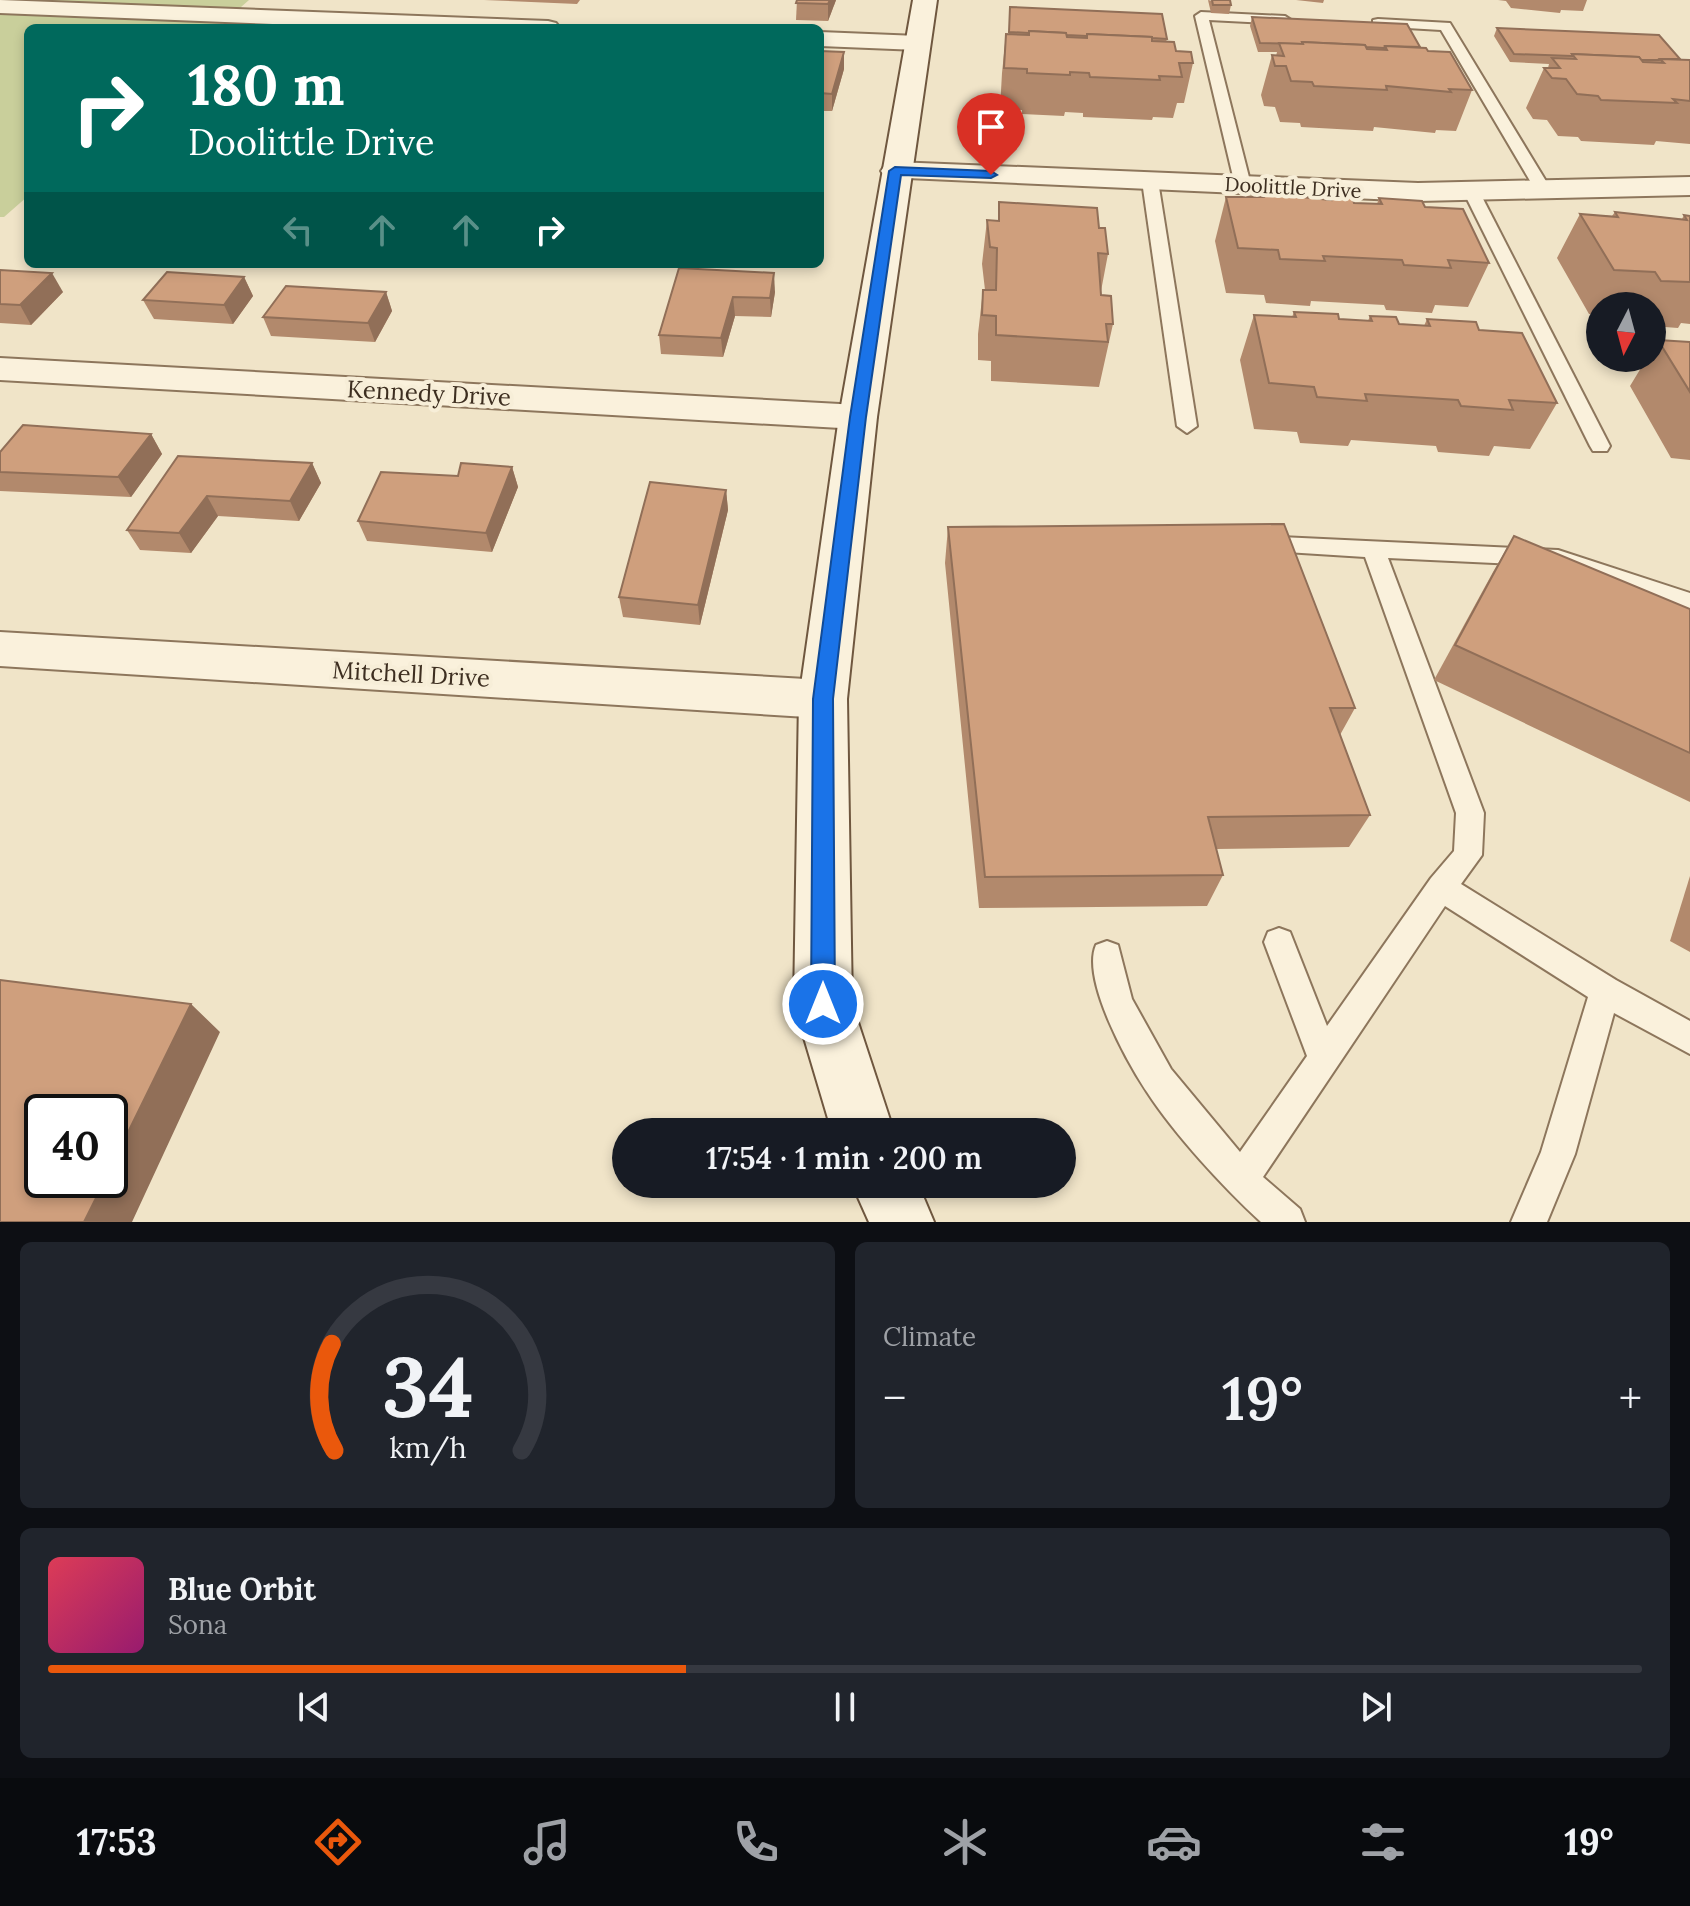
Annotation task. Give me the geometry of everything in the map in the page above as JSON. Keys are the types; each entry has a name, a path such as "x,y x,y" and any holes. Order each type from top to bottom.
{"street":[{"path":"859,1118 823,1004 823,699 858,417 895,171 925,0"},
{"path":"0,6 448,24"},
{"path":"824,39 918,43"},
{"name":"Doolittle Drive","path":"895,171 1472,193 1690,186"},
{"name":"Kennedy Drive","path":"0,369 858,417"},
{"name":"Mitchell Drive","path":"0,649 823,699"},
{"path":"891,1198 902,1222"}],"lane":[{"path":"1243,185 1201,16 1308,21"},
{"path":"1369,23 1445,26 1544,191"},
{"path":"1150,181 1187,426"},
{"path":"1472,193 1600,446"},
{"path":"1236,543 1558,558 1690,602"},
{"path":"1241,1180 1441,887 1468,855 1470,813 1374,550"},
{"path":"1441,887 1605,991 1690,1038"},
{"path":"1279,942 1324,1058"},
{"path":"1107,955 1117,1003 1159,1081 1241,1180 1287,1222"},
{"path":"1529,1222 1558,1154 1605,991"}],"green space":[{"path":"0,0 249,0 222,24 24,24 24,200 0,217"}],"building":[{"path":"797,0 830,0 828,4 796,3"},
{"path":"1212,0 1230,0 1231,5 1213,5"},
{"path":"1010,7 1162,14 1167,39 1009,32"},
{"path":"1252,17 1407,24 1420,47 1260,43"},
{"path":"1497,28 1659,35 1680,59 1514,54"},
{"path":"1029,31 1066,33 1067,37 1087,38 1087,34 1152,37 1152,41 1174,42 1176,51 1191,52 1193,63 1179,63 1182,77 1159,76 1160,80 1090,77 1089,73 1070,72 1070,75 1027,73 1027,69 1004,68 1006,34 1029,35"},
{"path":"1279,43 1365,45 1367,49 1387,50 1385,46 1450,52 1472,90 1449,89 1451,92 1386,86 1387,90 1314,86 1312,82 1291,81 1286,66 1275,66 1272,55 1284,56"},
{"path":"824,51 844,52 832,94 824,93"},
{"path":"1572,54 1639,57 1643,62 1690,60 1690,101 1601,100 1598,96 1577,94 1566,79 1552,78 1544,68 1560,68 1552,58 1576,59"},
{"path":"1263,193 1331,200 1329,196 1352,197 1354,203 1382,204 1379,198 1422,201 1425,207 1463,209 1489,263 1448,260 1451,268 1404,265 1402,260 1323,256 1325,261 1280,259 1278,250 1238,248 1226,197 1264,197"},
{"path":"999,202 1097,208 1099,228 1105,228 1108,254 1098,253 1101,295 1111,296 1113,324 1106,324 1108,342 996,335 996,316 982,315 983,290 996,290 997,248 990,247 987,220 999,221"},
{"path":"1615,212 1687,220 1684,215 1690,216 1690,282 1661,281 1655,272 1614,270 1580,214 1618,217"},
{"path":"679,268 774,273 770,298 733,297 721,338 659,335"},
{"path":"0,270 52,273 20,305 0,304"},
{"path":"167,272 244,277 224,305 143,300"},
{"path":"286,286 386,292 368,323 263,317"},
{"path":"1294,312 1338,314 1339,319 1372,321 1370,316 1396,317 1399,324 1430,326 1427,319 1476,322 1479,330 1522,333 1557,403 1509,400 1513,410 1461,406 1458,400 1365,394 1367,401 1317,397 1314,387 1269,383 1254,315 1296,317"},
{"path":"1666,340 1690,342 1690,392 1666,353"},
{"path":"23,425 151,434 118,477 0,472 0,452"},
{"path":"178,456 312,463 290,501 207,496 179,533 127,530"},
{"path":"461,463 512,467 486,533 358,521 381,472 458,476"},
{"path":"650,482 726,490 698,605 619,597"},
{"path":"1284,524 1355,708 1330,708 1370,815 1208,817 1223,875 985,877 948,527"},
{"path":"1514,536 1690,609 1690,753 1455,645"},
{"path":"0,980 191,1004 128,1132 128,1094 24,1094 24,1198 96,1198 84,1222 0,1222"}],"route":[{"path":"823,1004 823,699 858,417 895,171 991,175"}]}
